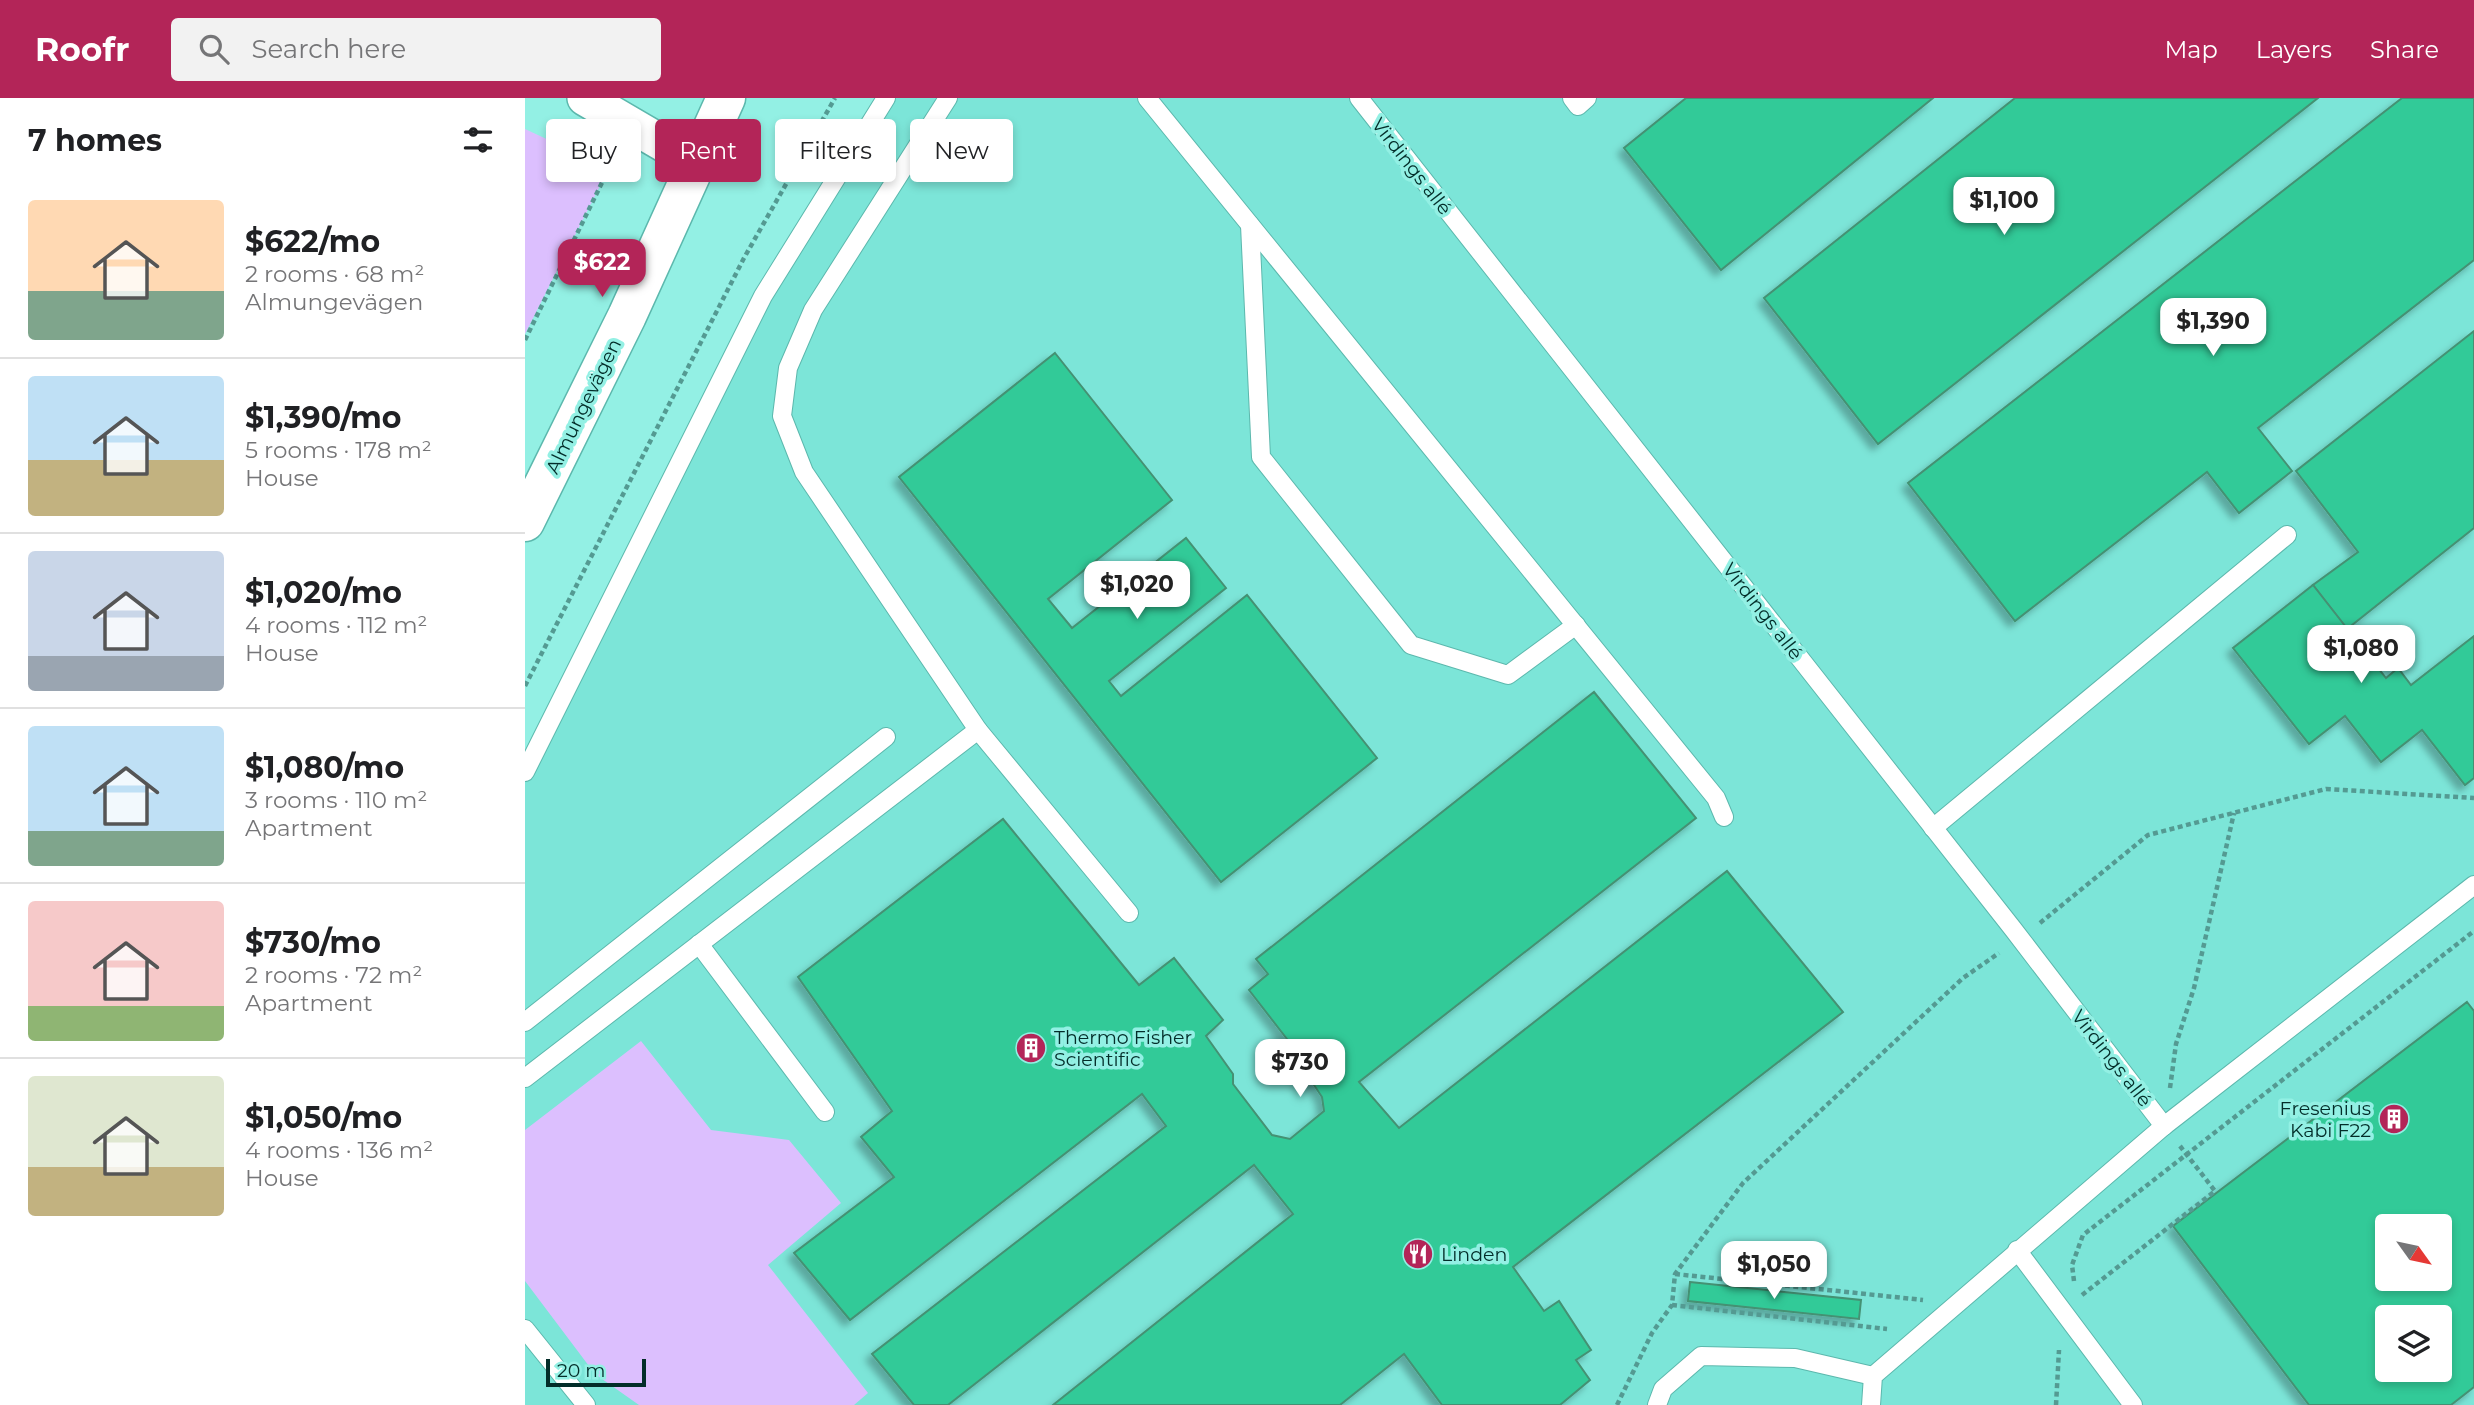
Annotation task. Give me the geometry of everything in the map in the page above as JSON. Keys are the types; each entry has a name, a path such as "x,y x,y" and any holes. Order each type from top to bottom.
{"main road":[{"name":"Almungevägen","path":"717,119 726,98"},
{"name":"Almungevägen","path":"525,522 690,182"}],"street":[{"path":"585,98 625,119"}],"lane":[{"path":"525,772 763,296 886,98"},
{"path":"948,98 813,310 788,368 782,416 804,472 978,730 1129,913"},
{"path":"1147,98 1716,798 1724,817"},
{"name":"Virdings allé","path":"1359,98 2164,1126"},
{"path":"1572,98 1578,106 1587,98"},
{"path":"1250,225 1261,457 1411,645 1508,675 1576,625"},
{"path":"1933,828 2287,535"},
{"path":"525,1078 978,730"},
{"path":"525,1022 886,737"},
{"path":"1871,1405 1873,1376 2017,1250 2164,1126 2474,885"},
{"path":"699,944 825,1112"},
{"path":"2017,1250 2133,1405"},
{"path":"525,1329 586,1405"},
{"path":"1657,1405 1663,1389 1701,1356 1795,1358 1873,1376"}],"path":[{"path":"525,686 744,258 835,98"},
{"path":"525,340 602,182"},
{"path":"1617,1405 1652,1332 1672,1305 1675,1274 1744,1183 1963,978 2020,939 2148,835 2326,789 2474,798"},
{"path":"2234,813 2194,988 2176,1044 2164,1126 2188,1156 2215,1191 2076,1299 2072,1265 2083,1235 2121,1203 2188,1156 2474,931"},
{"path":"1675,1274 1955,1304"},
{"path":"1672,1305 1922,1333"},
{"path":"2056,1405 2059,1348 2069,1319"}],"shaded area":[{"path":"886,98 2474,98 2474,1405 525,1405 525,772 731,359 836,182 896,182 896,119 874,119"},
{"path":"525,129 546,139 546,182 602,182 525,334"},
{"path":"641,1041 711,1130 789,1140 841,1203 768,1265 868,1393 854,1405 639,1405 595,1374 525,1281 525,1130"}],"building":[{"path":"1686,98 1933,98 1721,270 1624,148"},
{"path":"2015,98 2318,98 1878,444 1764,298"},
{"path":"2402,98 2474,98 2474,260 2258,428 2292,471 2239,513 2207,472 2015,621 1908,483"},
{"path":"2474,331 2474,528 2347,629 2313,585 2358,552 2296,471"},
{"path":"1055,353 1172,500 1048,599 1072,628 1186,538 1226,588 1109,681 1121,696 1247,595 1377,758 1221,882 899,477"},
{"path":"2313,585 2386,678 2398,668 2411,685 2474,636 2474,778 2465,785 2422,730 2381,762 2345,716 2309,744 2233,648"},
{"name":"Thermo Fisher Scientific","path":"1594,692 1696,818 1359,1082 1399,1128 1727,871 1843,1012 1513,1267 1544,1311 1559,1301 1591,1350 1576,1360 1590,1380 1560,1405 1442,1405 1404,1354 1340,1405 1053,1405 1293,1214 1254,1165 948,1405 914,1405 872,1354 1166,1126 1142,1094 850,1320 794,1253 894,1177 861,1137 892,1111 798,977 1003,819 1139,985 1174,958 1223,1020 1206,1036 1233,1074 1233,1084 1272,1135 1290,1139 1324,1111 1322,1097 1304,1070 1304,1061 1249,990 1268,974 1256,959"},
{"name":"Fresenius Kabi F22","path":"2467,1002 2474,1011 2474,1387 2451,1405 2309,1405 2173,1226"},
{"path":"1690,1282 1861,1300 1859,1319 1688,1301"}],"place":[{"name":"Thermo Fisher Scientific","path":"1031,1048"},
{"name":"Fresenius Kabi F22","path":"2394,1119"},
{"name":"Linden","path":"1418,1254"}]}
